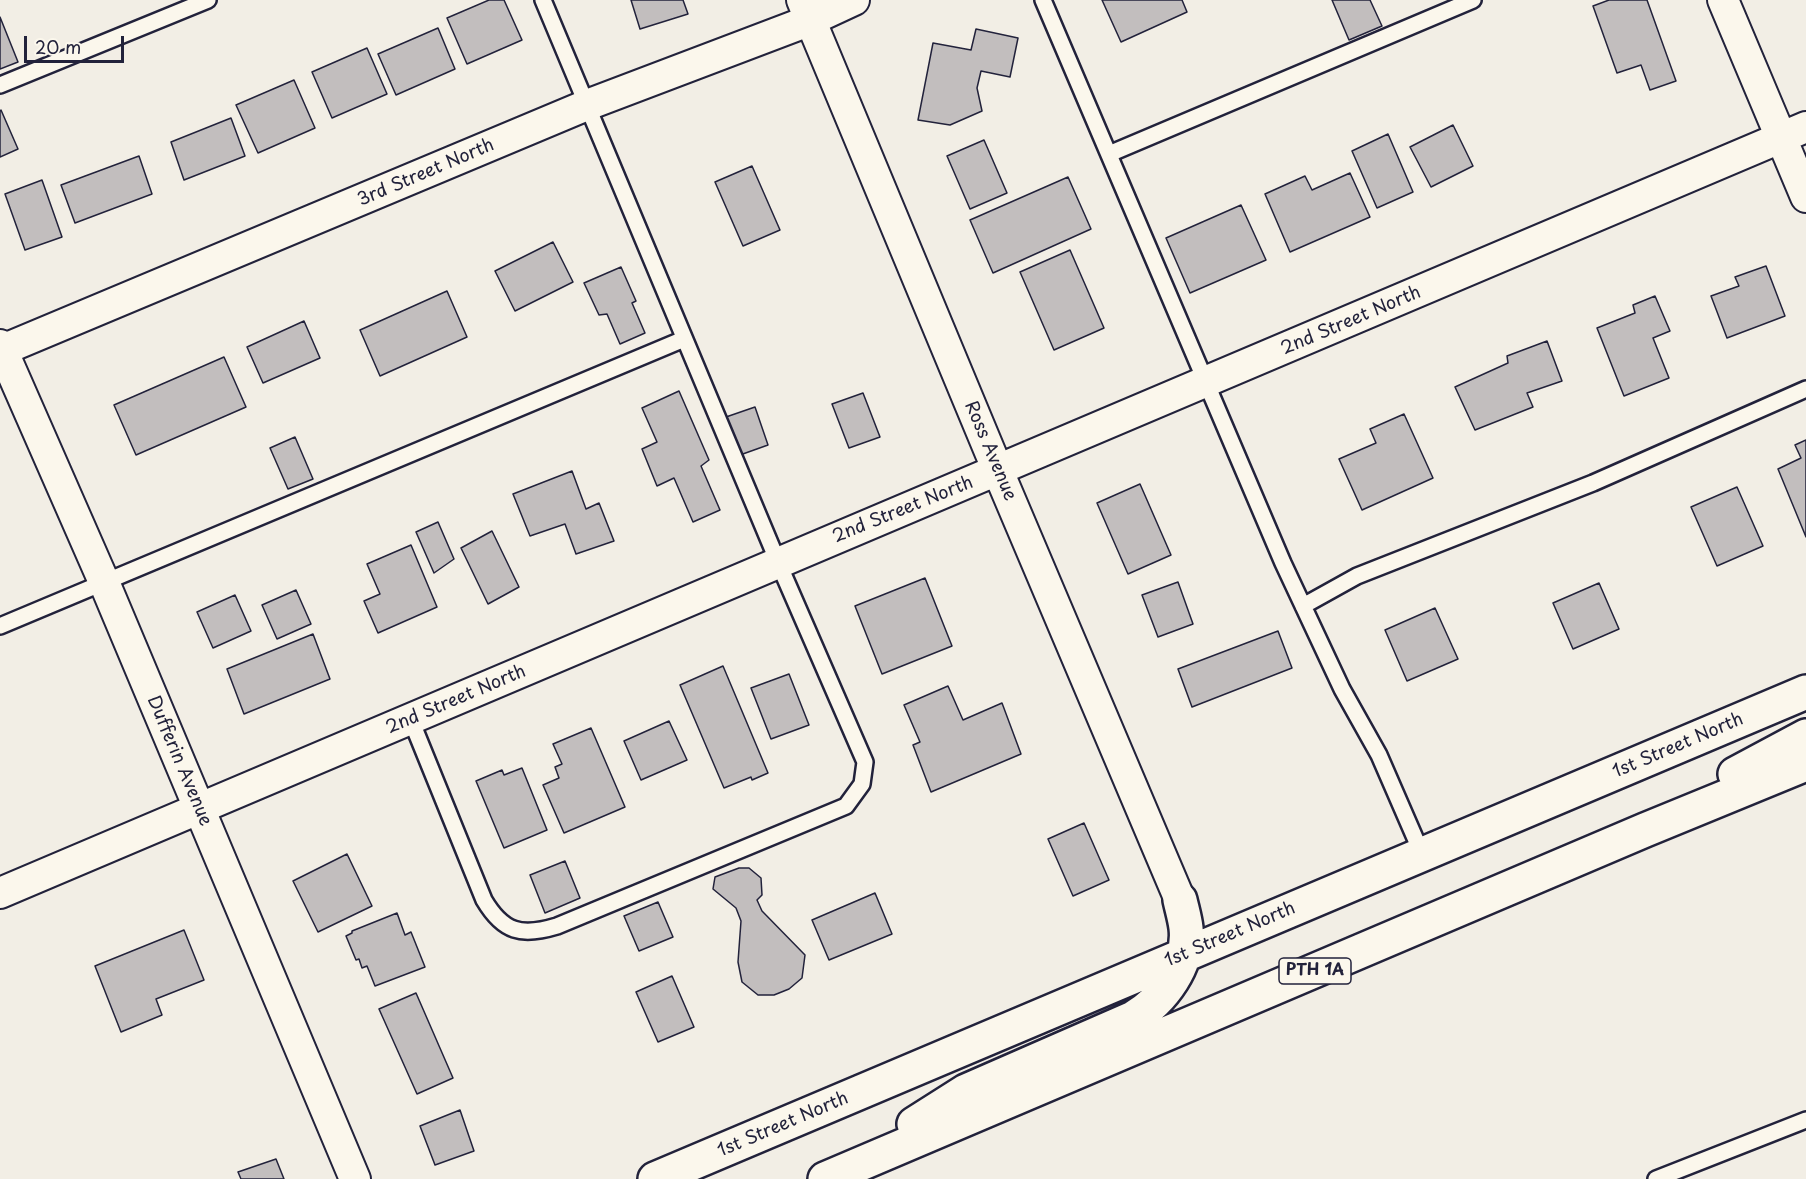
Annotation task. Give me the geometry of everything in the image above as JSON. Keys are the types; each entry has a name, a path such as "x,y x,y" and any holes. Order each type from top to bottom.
{"main road":[{"name":"1st Street North","path":"655,1179 1806,692"},
{"path":"1645,831 1748,766 1806,736"},
{"name":"PTH 1A","path":"834,1175 1806,764"},
{"path":"1180,900 1196,923 1213,932 1239,928 1270,918"},
{"path":"834,1175 966,1091 1149,1009 1172,981 1183,955 1187,930 1180,900"}],"street":[{"name":"3rd Street North","path":"1,349 586,105 807,10 854,0"},
{"path":"1723,0 1793,133 1806,197"},
{"name":"Ross Avenue","path":"807,10 998,471 1180,900"},
{"name":"2nd Street North","path":"0,893 1793,133"},
{"name":"Dufferin Avenue","path":"1,349 104,582 355,1179"}],"lane":[{"path":"0,85 208,0"},
{"path":"411,720 484,900 492,913 506,926 518,931 538,932 556,926 846,806 862,784 864,762 543,0"},
{"path":"1043,0 1205,383 1303,606 1342,689 1379,755 1422,854"},
{"path":"1108,154 1473,0"},
{"path":"0,626 684,339"},
{"path":"1303,606 1356,576 1593,483 1806,389"},
{"path":"1656,1179 1806,1120"}],"building":[{"path":"489,0 504,0 522,40 467,64 447,18"},
{"path":"631,0 683,0 688,14 640,29"},
{"path":"1102,0 1182,0 1187,12 1121,42"},
{"path":"1332,0 1370,0 1382,26 1349,40"},
{"path":"1609,0 1647,0 1676,81 1650,90 1641,65 1617,73 1593,6"},
{"path":"0,17 18,62 0,69"},
{"path":"438,28 455,69 396,95 378,54"},
{"path":"976,29 1018,38 1010,77 981,71 977,88 982,111 950,125 918,120 933,43 971,50"},
{"path":"367,48 387,94 332,118 312,72"},
{"path":"294,80 315,128 258,153 236,105"},
{"path":"0,111 18,149 0,157"},
{"path":"231,118 245,156 184,180 171,142"},
{"path":"1453,125 1473,166 1431,187 1410,147"},
{"path":"1388,134 1413,192 1377,208 1352,151"},
{"path":"984,140 1007,193 970,209 947,156"},
{"path":"139,156 152,194 75,223 61,185"},
{"path":"752,166 780,230 743,246 715,182"},
{"path":"1350,173 1370,217 1290,252 1265,194 1305,176 1312,190"},
{"path":"1068,177 1091,229 993,273 970,220"},
{"path":"42,180 62,237 25,250 5,194"},
{"path":"1241,205 1266,260 1190,293 1166,238"},
{"path":"553,242 573,282 515,311 495,271"},
{"path":"1070,250 1104,328 1054,350 1020,272"},
{"path":"1766,266 1785,316 1727,338 1711,296 1739,286 1735,277"},
{"path":"621,267 636,301 632,303 645,333 620,344 607,314 599,315 584,283"},
{"path":"447,291 467,337 380,376 360,330"},
{"path":"1655,296 1670,331 1653,338 1669,378 1624,396 1597,328 1635,313 1633,305"},
{"path":"304,321 320,358 263,383 247,347"},
{"path":"1547,341 1562,381 1527,393 1533,407 1475,430 1455,387 1508,363 1507,356"},
{"path":"224,357 246,407 136,455 114,405"},
{"path":"679,391 709,460 701,466 720,510 693,522 674,478 657,486 642,449 657,442 642,408"},
{"path":"863,393 880,437 849,448 832,404"},
{"path":"755,407 768,445 740,455 726,417"},
{"path":"1404,414 1433,478 1362,510 1339,459 1376,443 1370,429"},
{"path":"295,437 313,479 288,489 270,448"},
{"path":"1806,440 1806,537 1778,469 1801,458 1795,445"},
{"path":"572,471 586,509 599,503 614,541 576,554 565,524 530,536 513,494"},
{"path":"1140,484 1171,555 1128,574 1097,503"},
{"path":"1737,487 1763,546 1717,566 1691,507"},
{"path":"438,522 454,559 434,573 416,532"},
{"path":"492,531 519,587 488,604 461,548"},
{"path":"411,545 437,607 378,633 364,601 380,594 367,564"},
{"path":"925,578 952,646 882,674 855,606"},
{"path":"1178,582 1193,624 1158,637 1142,595"},
{"path":"1599,583 1619,629 1573,649 1553,603"},
{"path":"296,590 311,624 277,639 262,605"},
{"path":"235,595 251,631 213,648 197,612"},
{"path":"1435,608 1458,659 1407,681 1385,630"},
{"path":"1278,631 1292,668 1192,707 1178,669"},
{"path":"313,634 330,679 244,714 227,669"},
{"path":"723,666 768,773 724,788 680,685"},
{"path":"789,674 809,725 771,739 751,688"},
{"path":"948,686 963,720 1002,703 1021,754 931,792 913,745 920,742 904,705"},
{"path":"669,721 687,760 641,780 624,741"},
{"path":"591,728 625,807 564,833 543,785 559,778 555,767 562,764 553,744"},
{"path":"522,768 547,830 504,848 476,781 502,770 504,775"},
{"path":"1084,823 1109,880 1073,896 1048,839"},
{"path":"347,854 372,906 318,932 293,881"},
{"path":"565,861 580,898 545,913 530,875"},
{"path":"739,868 749,868 761,878 762,895 757,900 762,911 805,955 802,978 789,989 774,995 758,995 742,982 738,962 741,921 736,908 713,889 715,877"},
{"path":"875,893 892,934 829,960 812,920"},
{"path":"658,902 673,937 639,951 624,916"},
{"path":"397,913 405,935 411,932 425,967 375,986 367,966 362,968 359,959 356,960 346,936 352,931"},
{"path":"184,930 204,980 156,999 162,1015 121,1032 95,966"},
{"path":"672,976 694,1027 658,1042 636,992"},
{"path":"416,993 453,1078 417,1094 379,1009"},
{"path":"460,1110 474,1151 435,1165 420,1126"},
{"path":"276,1159 284,1179 241,1179 238,1172"}]}
